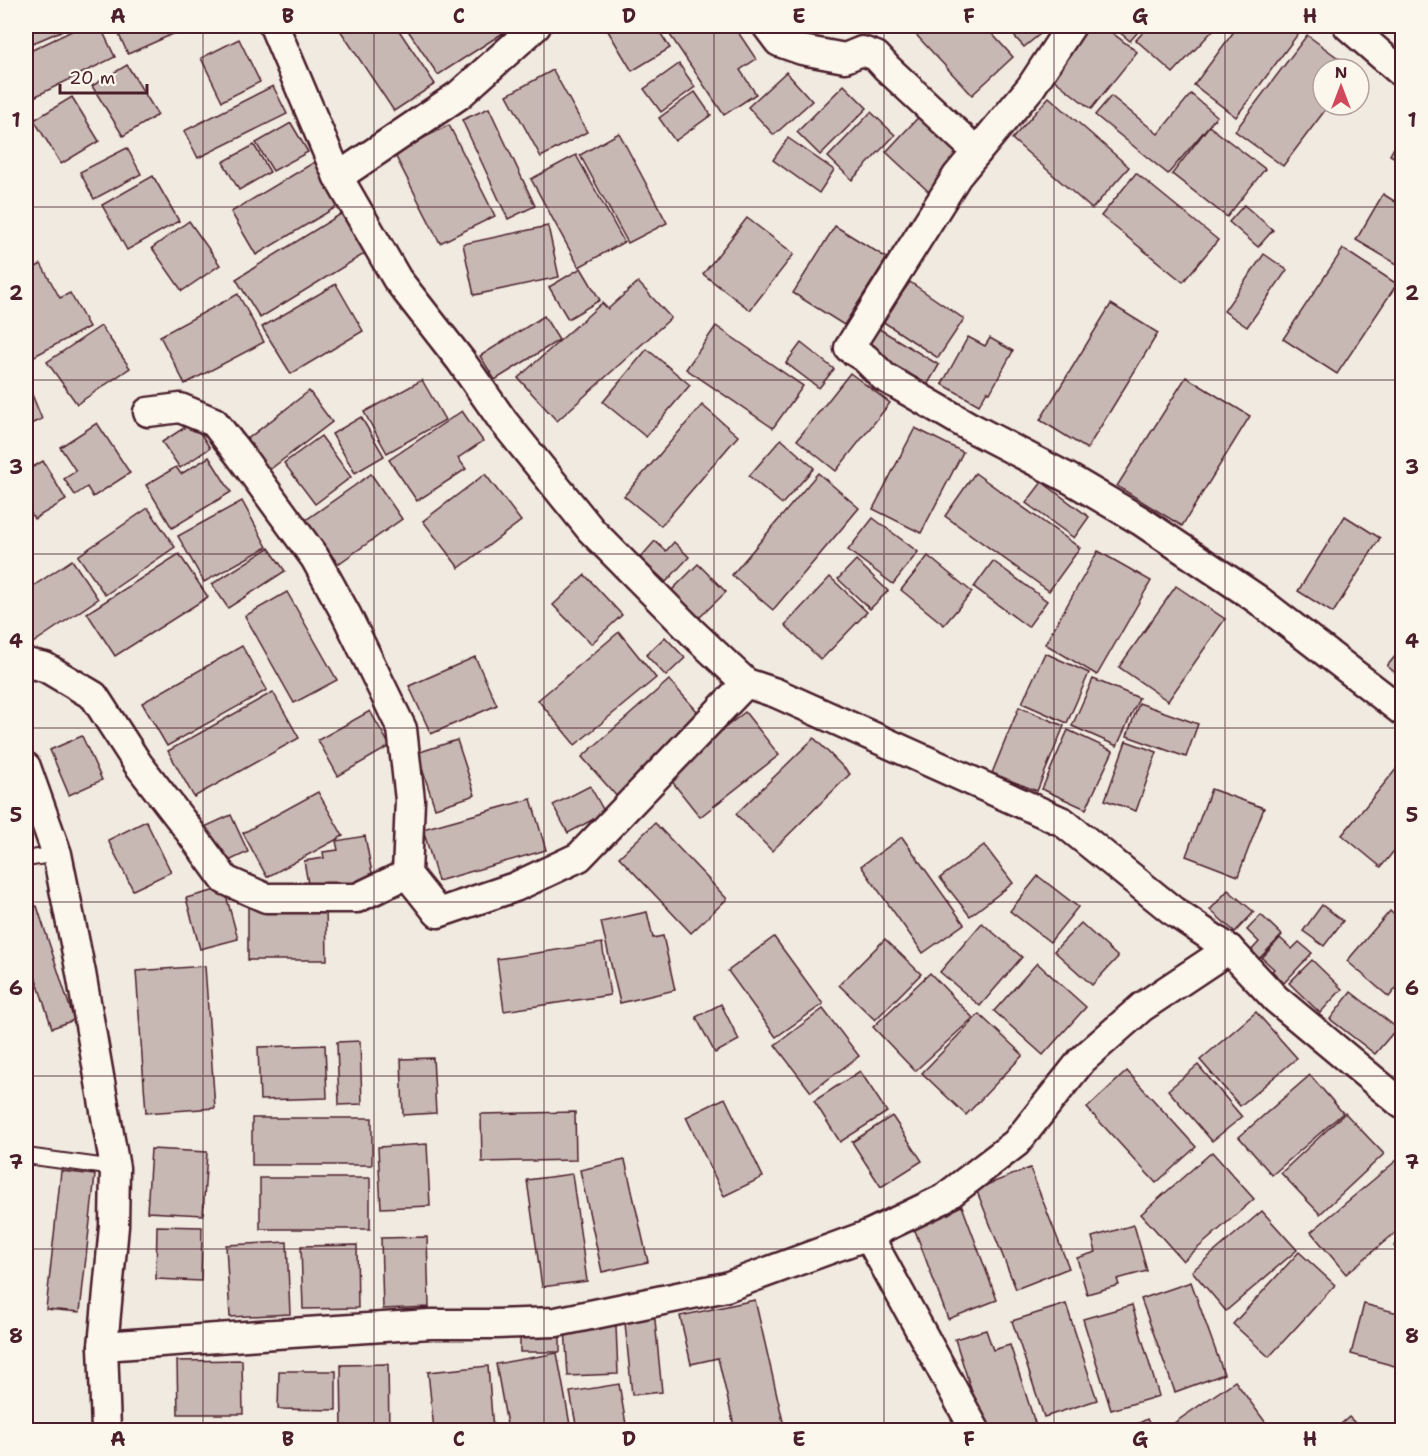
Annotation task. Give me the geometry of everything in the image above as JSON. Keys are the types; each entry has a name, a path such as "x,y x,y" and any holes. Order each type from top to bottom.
{"street":[{"path":"274,26 338,177 397,279 461,361 510,430 591,530 695,635 746,683 776,693 1063,822 1173,911 1229,949 1276,999 1402,1104"},
{"path":"338,177 459,94 536,26"},
{"path":"767,26 779,42 802,50 845,58 862,51 876,56 977,152"},
{"path":"1071,26 1031,87 957,176 849,348 865,358 884,377 970,427 1070,479 1141,521 1257,599 1402,711"},
{"path":"1348,26 1402,73"},
{"path":"148,411 180,408 214,422 315,558 346,614 402,729 410,800 407,874 438,913 515,887 579,857 746,683"},
{"path":"26,663 45,667 94,696 138,764 225,880 266,898 357,897 407,874"},
{"path":"26,767 57,854 116,1168 114,1227 104,1346 106,1431"},
{"path":"104,1346 430,1324 556,1322 726,1287 867,1235 943,1199 1016,1143 1082,1060 1142,1008 1229,949"},
{"path":"867,1235 975,1431"}],"lane":[{"path":"26,859 57,854"},
{"path":"26,1156 116,1168"}],"building":[{"path":"26,26 73,26 26,46"},
{"path":"82,26 100,26 115,57 26,101 26,53"},
{"path":"115,26 191,26 128,54"},
{"path":"347,26 396,26 435,84 394,111 340,30"},
{"path":"405,26 450,26 456,34 469,26 498,26 503,33 438,75"},
{"path":"605,26 656,26 670,48 632,71"},
{"path":"678,26 734,26 756,59 740,70 756,94 724,115 668,32"},
{"path":"908,26 985,26 1013,57 972,95"},
{"path":"1005,26 1050,26 1024,47"},
{"path":"1088,26 1103,26 1137,52 1091,109 1048,75"},
{"path":"1112,26 1143,26 1130,41"},
{"path":"1149,26 1217,26 1173,73 1136,40"},
{"path":"1238,26 1286,26 1298,34 1236,117 1194,85"},
{"path":"1307,35 1337,57 1311,57 1311,117 1320,117 1283,166 1235,131"},
{"path":"239,39 260,82 222,101 201,58"},
{"path":"679,64 695,87 661,112 644,89"},
{"path":"127,65 158,115 123,136 92,86"},
{"path":"553,70 587,132 541,157 507,95"},
{"path":"786,72 812,101 774,135 748,107"},
{"path":"844,85 867,108 820,155 797,132"},
{"path":"273,86 287,114 198,158 184,131"},
{"path":"695,92 711,115 675,141 659,118"},
{"path":"1191,94 1217,116 1168,174 1095,115 1111,96 1158,134"},
{"path":"72,97 99,141 61,164 34,120"},
{"path":"1049,97 1129,167 1092,209 1012,139"},
{"path":"489,108 535,206 508,219 462,120"},
{"path":"926,109 969,148 929,192 886,152"},
{"path":"871,112 895,135 852,180 828,157"},
{"path":"291,123 308,152 273,171 256,143"},
{"path":"449,125 495,216 440,243 394,153"},
{"path":"1209,126 1265,169 1227,217 1172,174"},
{"path":"619,133 667,223 628,243 580,155"},
{"path":"1402,133 1402,162 1390,155"},
{"path":"788,138 834,170 819,193 773,160"},
{"path":"254,145 270,172 239,190 223,162"},
{"path":"127,148 141,174 94,199 80,172"},
{"path":"576,155 624,242 579,267 531,179"},
{"path":"318,160 343,203 256,255 231,212"},
{"path":"1136,173 1218,240 1183,282 1101,216"},
{"path":"153,176 179,221 127,250 102,205"},
{"path":"1383,194 1402,206 1402,267 1356,240"},
{"path":"1244,205 1273,230 1258,247 1229,222"},
{"path":"344,212 369,251 260,318 236,279"},
{"path":"747,218 794,254 750,310 703,274"},
{"path":"189,221 220,265 182,291 152,248"},
{"path":"548,226 559,277 474,295 463,244"},
{"path":"835,226 887,258 844,325 793,293"},
{"path":"1343,249 1397,284 1337,374 1283,339"},
{"path":"1264,254 1287,270 1247,327 1224,311"},
{"path":"41,264 60,298 70,293 89,327 29,359 26,352 26,273"},
{"path":"581,268 600,300 568,319 549,287"},
{"path":"638,282 671,318 557,421 518,378 602,303 608,309"},
{"path":"910,282 964,319 938,358 882,321"},
{"path":"336,284 363,331 291,374 262,327"},
{"path":"238,294 264,342 185,384 160,336"},
{"path":"1111,304 1158,333 1087,449 1040,420"},
{"path":"544,316 559,340 495,380 480,356"},
{"path":"101,326 130,368 77,404 47,362"},
{"path":"716,326 803,386 773,428 686,369"},
{"path":"876,327 939,365 926,387 862,348"},
{"path":"968,337 985,346 990,338 1013,351 990,393 987,391 979,405 942,384"},
{"path":"801,343 834,369 819,388 786,363"},
{"path":"647,349 690,385 646,437 603,402"},
{"path":"850,373 890,403 836,471 797,440"},
{"path":"1186,377 1250,416 1182,526 1117,486"},
{"path":"26,380 42,419 26,426"},
{"path":"422,380 445,420 387,453 364,412"},
{"path":"309,391 332,422 264,474 241,444"},
{"path":"702,405 738,436 661,526 624,496"},
{"path":"462,411 483,441 458,458 466,469 417,501 389,460"},
{"path":"361,417 384,456 355,473 332,434"},
{"path":"193,422 210,448 180,468 162,442"},
{"path":"97,423 130,473 93,497 87,487 75,495 64,479 76,471 60,447"},
{"path":"915,428 963,452 921,533 873,509"},
{"path":"321,436 351,477 315,504 284,463"},
{"path":"781,439 814,468 782,504 749,476"},
{"path":"209,457 231,492 172,528 146,485 176,467 181,474"},
{"path":"43,461 66,500 34,519 26,504 26,471"},
{"path":"818,473 859,508 773,610 732,575"},
{"path":"975,473 1080,548 1049,591 945,516"},
{"path":"371,474 402,519 338,564 306,520"},
{"path":"485,474 521,521 459,568 423,521"},
{"path":"1042,482 1089,517 1074,538 1026,503"},
{"path":"242,501 267,547 204,582 178,536"},
{"path":"148,508 175,547 105,595 78,556"},
{"path":"1345,516 1380,538 1333,613 1298,591"},
{"path":"873,518 918,552 893,584 848,550"},
{"path":"655,541 666,551 674,542 689,557 666,582 640,558"},
{"path":"269,548 285,571 228,608 212,584"},
{"path":"1098,551 1151,581 1097,675 1045,644"},
{"path":"179,554 208,597 115,656 87,613"},
{"path":"928,556 972,592 944,625 901,590"},
{"path":"72,560 98,599 27,647 26,591"},
{"path":"856,560 888,591 870,609 838,579"},
{"path":"993,561 1047,601 1028,627 974,587"},
{"path":"698,564 726,592 699,618 671,591"},
{"path":"585,575 622,615 591,644 553,605"},
{"path":"830,577 867,612 821,660 785,625"},
{"path":"1176,586 1225,619 1168,701 1119,667"},
{"path":"287,592 337,680 294,703 245,616"},
{"path":"619,632 656,678 575,745 538,700"},
{"path":"665,637 685,658 666,676 646,655"},
{"path":"242,646 267,690 167,746 142,703"},
{"path":"1402,648 1402,678 1387,666"},
{"path":"1045,653 1089,673 1067,723 1022,703"},
{"path":"475,657 497,705 431,734 409,686"},
{"path":"1093,679 1139,698 1117,746 1072,726"},
{"path":"669,680 706,721 619,799 582,757"},
{"path":"273,692 299,738 194,797 168,751"},
{"path":"1139,703 1198,724 1186,757 1127,736"},
{"path":"1019,707 1064,726 1037,791 992,773"},
{"path":"370,711 390,746 338,776 318,740"},
{"path":"745,712 779,755 700,817 666,774"},
{"path":"1068,730 1113,751 1086,809 1042,789"},
{"path":"82,736 102,780 69,795 50,750"},
{"path":"814,738 850,774 772,851 736,814"},
{"path":"457,740 475,795 435,808 417,753"},
{"path":"1126,741 1157,752 1136,811 1105,800"},
{"path":"1402,762 1402,841 1381,867 1342,835"},
{"path":"590,786 605,813 568,833 553,805"},
{"path":"1211,789 1264,808 1238,876 1186,856"},
{"path":"318,792 343,836 267,877 243,833"},
{"path":"531,799 546,850 438,881 423,829"},
{"path":"231,815 248,852 218,866 200,829"},
{"path":"146,821 171,872 133,890 108,840"},
{"path":"655,823 727,899 691,933 619,857"},
{"path":"365,836 374,884 310,895 304,861 324,858 323,852 338,850 336,841"},
{"path":"902,837 964,924 923,953 861,866"},
{"path":"984,845 1013,883 970,916 940,878"},
{"path":"1038,876 1078,907 1050,942 1010,911"},
{"path":"224,888 238,939 200,949 186,898"},
{"path":"1228,890 1254,912 1235,932 1210,910"},
{"path":"1322,905 1343,921 1324,946 1303,931"},
{"path":"37,906 74,1020 52,1028 26,948 26,910"},
{"path":"248,906 326,906 327,960 248,960"},
{"path":"1390,911 1402,922 1402,981 1389,997 1347,961"},
{"path":"647,912 653,938 663,936 675,990 620,1003 601,922"},
{"path":"1261,915 1282,935 1257,961 1249,953 1259,942 1247,930"},
{"path":"982,923 1022,957 980,1006 940,972"},
{"path":"1081,923 1118,957 1092,985 1054,951"},
{"path":"774,937 823,1004 776,1037 728,971"},
{"path":"1280,938 1292,949 1299,942 1312,953 1284,983 1262,958"},
{"path":"885,939 921,974 875,1020 839,985"},
{"path":"602,943 610,995 504,1011 497,959"},
{"path":"1312,960 1342,989 1320,1013 1289,983"},
{"path":"1037,963 1086,1007 1043,1055 994,1011"},
{"path":"205,966 215,1108 146,1113 136,971"},
{"path":"930,973 973,1018 915,1071 873,1027"},
{"path":"1351,992 1397,1028 1375,1054 1330,1019"},
{"path":"721,1004 739,1040 715,1053 696,1017"},
{"path":"823,1009 859,1056 811,1092 775,1045"},
{"path":"1256,1012 1297,1058 1240,1106 1200,1060"},
{"path":"979,1014 1023,1055 966,1115 922,1073"},
{"path":"360,1041 362,1104 339,1105 337,1042"},
{"path":"325,1045 327,1098 260,1100 258,1047"},
{"path":"433,1058 436,1113 403,1115 401,1059"},
{"path":"1198,1065 1242,1117 1212,1141 1168,1090"},
{"path":"860,1071 887,1112 840,1142 814,1101"},
{"path":"1127,1071 1196,1147 1156,1183 1087,1108"},
{"path":"1310,1075 1343,1113 1272,1175 1239,1137"},
{"path":"725,1098 763,1177 724,1196 686,1117"},
{"path":"575,1112 576,1160 482,1162 481,1114"},
{"path":"1345,1113 1384,1154 1320,1214 1281,1173"},
{"path":"892,1116 922,1161 881,1187 852,1142"},
{"path":"252,1118 372,1118 372,1165 252,1165"},
{"path":"427,1144 430,1206 381,1208 378,1147"},
{"path":"151,1149 207,1152 203,1215 147,1212"},
{"path":"1212,1152 1254,1199 1183,1261 1141,1214"},
{"path":"625,1160 648,1262 602,1272 580,1170"},
{"path":"1397,1160 1402,1167 1402,1227 1346,1274 1311,1232"},
{"path":"1030,1168 1069,1268 1016,1289 976,1189"},
{"path":"61,1171 95,1175 80,1312 46,1309"},
{"path":"572,1174 587,1281 542,1287 527,1180"},
{"path":"260,1178 370,1178 370,1229 260,1229"},
{"path":"962,1206 997,1300 948,1319 913,1225"},
{"path":"1262,1211 1297,1250 1226,1311 1192,1271"},
{"path":"1134,1225 1147,1271 1117,1279 1119,1285 1087,1294 1077,1258 1096,1252 1092,1237"},
{"path":"157,1226 202,1227 201,1281 156,1279"},
{"path":"427,1237 429,1307 383,1309 381,1238"},
{"path":"1402,1238 1402,1256 1394,1246"},
{"path":"287,1242 290,1314 230,1317 226,1245"},
{"path":"357,1245 358,1308 303,1309 301,1246"},
{"path":"1299,1252 1335,1285 1269,1357 1233,1324"},
{"path":"1191,1282 1224,1374 1175,1392 1141,1299"},
{"path":"755,1300 784,1426 762,1430 735,1430 718,1358 691,1364 680,1316"},
{"path":"1066,1304 1097,1400 1044,1417 1012,1321"},
{"path":"1364,1304 1402,1314 1402,1368 1351,1354"},
{"path":"1132,1305 1159,1396 1111,1410 1083,1319"},
{"path":"654,1310 662,1392 632,1395 624,1313"},
{"path":"616,1326 618,1374 568,1376 565,1328"},
{"path":"986,1330 993,1350 1010,1345 1035,1423 1011,1430 984,1430 955,1339"},
{"path":"520,1331 560,1331 560,1352 520,1352"},
{"path":"557,1353 571,1430 508,1430 496,1364"},
{"path":"242,1360 243,1414 178,1414 177,1361"},
{"path":"388,1364 389,1430 342,1430 341,1365"},
{"path":"488,1366 493,1430 434,1430 428,1372"},
{"path":"279,1371 336,1371 336,1410 278,1409"},
{"path":"1235,1381 1266,1423 1255,1430 1164,1430"},
{"path":"619,1384 627,1430 577,1430 570,1392"},
{"path":"1349,1417 1362,1430 1334,1430"},
{"path":"1147,1419 1153,1430 1126,1430"}]}
